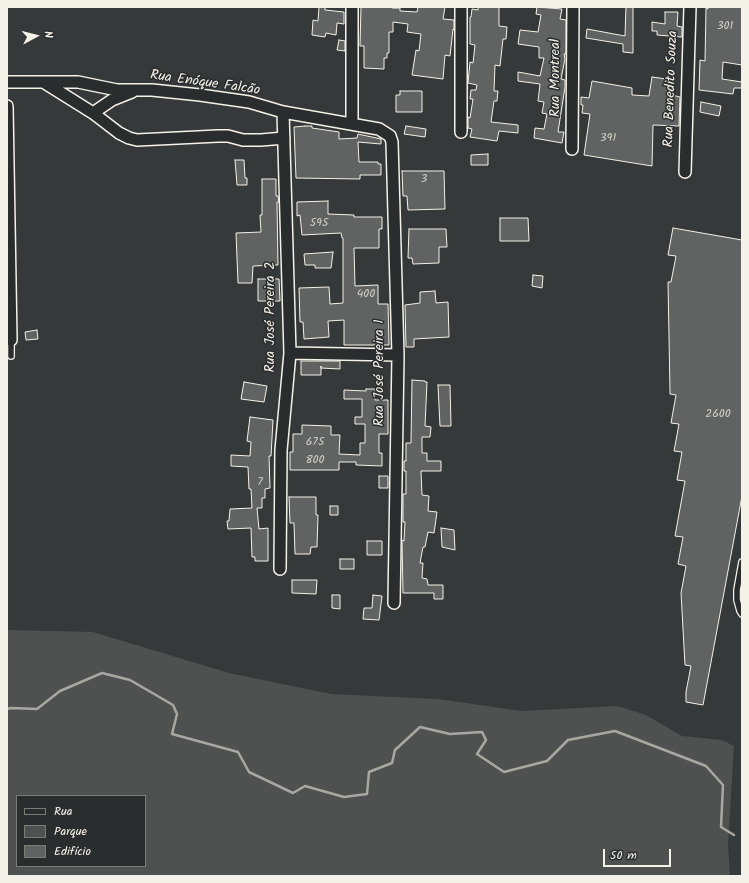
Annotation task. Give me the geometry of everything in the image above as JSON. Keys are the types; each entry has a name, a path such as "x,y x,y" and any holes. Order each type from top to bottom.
{"street":[{"path":"352,7 352,123"},
{"path":"461,7 461,132"},
{"name":"Rua Montreal","path":"572,148 573,7"},
{"name":"Rua Benedito Souza","path":"684,172 690,7"},
{"name":"Rua Enóque Falcão","path":"7,82 78,82 110,89 152,90 249,102 283,112 352,123 379,129 390,136 392,142"},
{"path":"45,83 93,113 119,133 137,140 218,136 228,136 243,140 284,138"},
{"path":"93,113 112,100 136,90"},
{"path":"7,106 9,339"},
{"name":"Rua José Pereira 2","path":"280,570 281,450 290,353 283,112"},
{"name":"Rua José Pereira 1","path":"392,142 398,355 394,604"},
{"path":"290,353 398,355"}],"lane":[{"path":"9,339 11,356"},
{"path":"742,562 736,595 742,614"}],"green space":[{"path":"7,630 93,632 229,673 331,694 438,699 521,711 617,706 646,715 682,736 722,740 734,746 728,845 730,876 7,876"}],"building":[{"path":"319,7 325,7 325,10 344,12 344,24 337,23 336,35 326,33 325,37 312,35 313,20 318,21"},
{"path":"361,7 392,7 400,8 400,11 417,12 418,7 445,7 443,19 454,20 454,30 453,29 450,56 445,55 443,79 412,75 416,50 419,51 421,34 407,32 408,24 393,22 393,32 389,32 389,53 387,53 387,58 384,58 384,69 364,68 364,46 360,46"},
{"path":"478,7 499,7 499,26 507,27 506,39 503,39 500,66 495,65 494,91 498,91 497,101 494,101 491,122 518,125 518,133 499,131 497,141 470,137 472,129 468,128 468,117 470,118 473,99 470,99 471,90 476,90 477,85 468,83 470,62 473,63 475,45 470,44 470,17 472,9 478,10"},
{"path":"537,7 562,9 560,19 566,20 566,54 564,54 565,59 561,79 565,80 565,87 558,132 564,132 562,143 534,138 535,128 544,129 547,114 542,113 544,102 538,101 540,84 518,81 518,72 540,76 544,58 539,58 539,47 518,44 520,30 538,32 541,15 536,14"},
{"path":"626,7 633,7 633,53 623,52 623,44 586,38 587,29 625,36"},
{"path":"708,7 742,7 742,65 723,62 722,79 742,82 742,88 734,88 733,94 699,90 700,60 705,61 706,8 708,9"},
{"path":"665,12 678,12 677,26 682,27 682,37 657,35 657,31 652,31 652,22 665,24"},
{"path":"339,40 345,41 345,51 337,50"},
{"path":"652,77 674,80 672,95 680,97 679,126 653,125 652,166 584,155 590,114 582,113 583,105 581,105 581,97 589,98 592,81 632,88 632,95 649,96"},
{"path":"400,91 422,91 422,112 396,112 396,95 400,95"},
{"path":"701,102 721,106 719,116 700,112"},
{"path":"312,126 312,128 339,132 339,139 357,138 358,134 381,139 381,144 358,142 359,162 378,162 378,164 381,164 381,175 360,175 360,179 296,178 294,127"},
{"path":"406,126 426,129 425,137 404,134"},
{"path":"488,154 488,165 471,165 471,155"},
{"path":"235,160 244,160 247,185 237,185"},
{"path":"402,171 444,171 445,209 408,210 407,196 403,196"},
{"path":"262,179 276,179 276,196 278,196 279,202 277,202 278,265 253,266 252,283 238,283 236,233 261,232 260,215 262,215"},
{"path":"328,201 328,214 354,215 354,217 382,217 382,229 379,229 379,248 354,248 355,286 378,285 378,304 388,304 389,345 344,345 344,320 328,321 329,337 304,339 303,322 300,322 299,288 329,287 330,304 343,303 343,238 341,233 302,235 300,215 297,216 297,202"},
{"path":"500,218 528,218 529,241 500,241"},
{"path":"673,228 742,240 742,496 703,705 686,702 686,692 691,666 685,665 681,593 686,566 678,564 683,537 675,536 685,481 677,480 682,452 674,451 679,424 671,423 676,395 670,394 668,282 671,282 676,256 668,255"},
{"path":"409,229 446,229 447,247 439,247 439,263 413,264 412,258 408,258"},
{"path":"333,252 331,268 315,268 315,265 305,265 304,254"},
{"path":"533,275 543,276 542,288 532,286"},
{"path":"258,279 279,279 280,301 258,301"},
{"path":"435,291 436,303 448,302 449,337 414,339 414,347 406,347 405,305 420,303 420,292"},
{"path":"37,330 38,339 26,340 25,332"},
{"path":"301,361 340,361 340,369 321,368 321,375 301,375"},
{"path":"412,380 427,382 425,426 431,427 430,437 422,437 422,453 427,453 427,461 441,461 441,471 421,471 422,495 429,496 428,511 437,512 434,533 428,532 425,547 423,547 420,563 423,563 422,578 427,579 428,585 443,585 443,599 434,599 434,593 403,593 402,540 404,541 405,522 403,522 403,494 406,494 406,471 404,471 404,461 406,461 406,443 411,443"},
{"path":"244,382 267,386 264,402 241,399"},
{"path":"438,385 450,385 451,426 440,426"},
{"path":"366,389 375,389 375,400 388,400 388,434 379,434 379,453 382,453 382,466 356,465 356,462 339,462 339,470 290,470 290,452 293,452 293,434 302,434 302,425 331,426 331,435 340,435 339,454 360,455 360,443 365,443 365,424 355,424 355,417 362,417 362,399 344,399 344,390 366,391"},
{"path":"250,417 273,420 271,456 269,456 270,488 265,489 265,498 262,498 262,508 257,508 259,529 268,528 268,561 255,561 255,557 252,557 251,528 228,529 227,521 229,521 230,509 252,508 248,467 231,466 231,455 250,456 251,442 247,441"},
{"path":"379,476 388,476 388,488 379,488"},
{"path":"289,497 316,497 316,515 318,515 317,547 311,547 310,554 295,554 294,523 290,523"},
{"path":"330,506 338,506 338,515 330,515"},
{"path":"441,528 454,530 455,550 442,547"},
{"path":"367,541 382,541 382,555 367,555"},
{"path":"340,559 354,559 354,569 340,569"},
{"path":"292,580 317,580 316,594 292,593"},
{"path":"332,595 340,595 340,609 332,608"},
{"path":"373,595 382,596 379,620 363,619 364,608 372,608"}],"waterway":[{"path":"7,709 37,709 60,691 102,673 130,680 173,705 177,714 172,734 238,752 249,772 293,793 305,786 344,797 367,794 369,772 392,763 395,750 420,727 450,734 482,732 486,740 477,754 504,772 547,761 568,740 615,731 706,766 723,785 721,827 734,835"}]}
